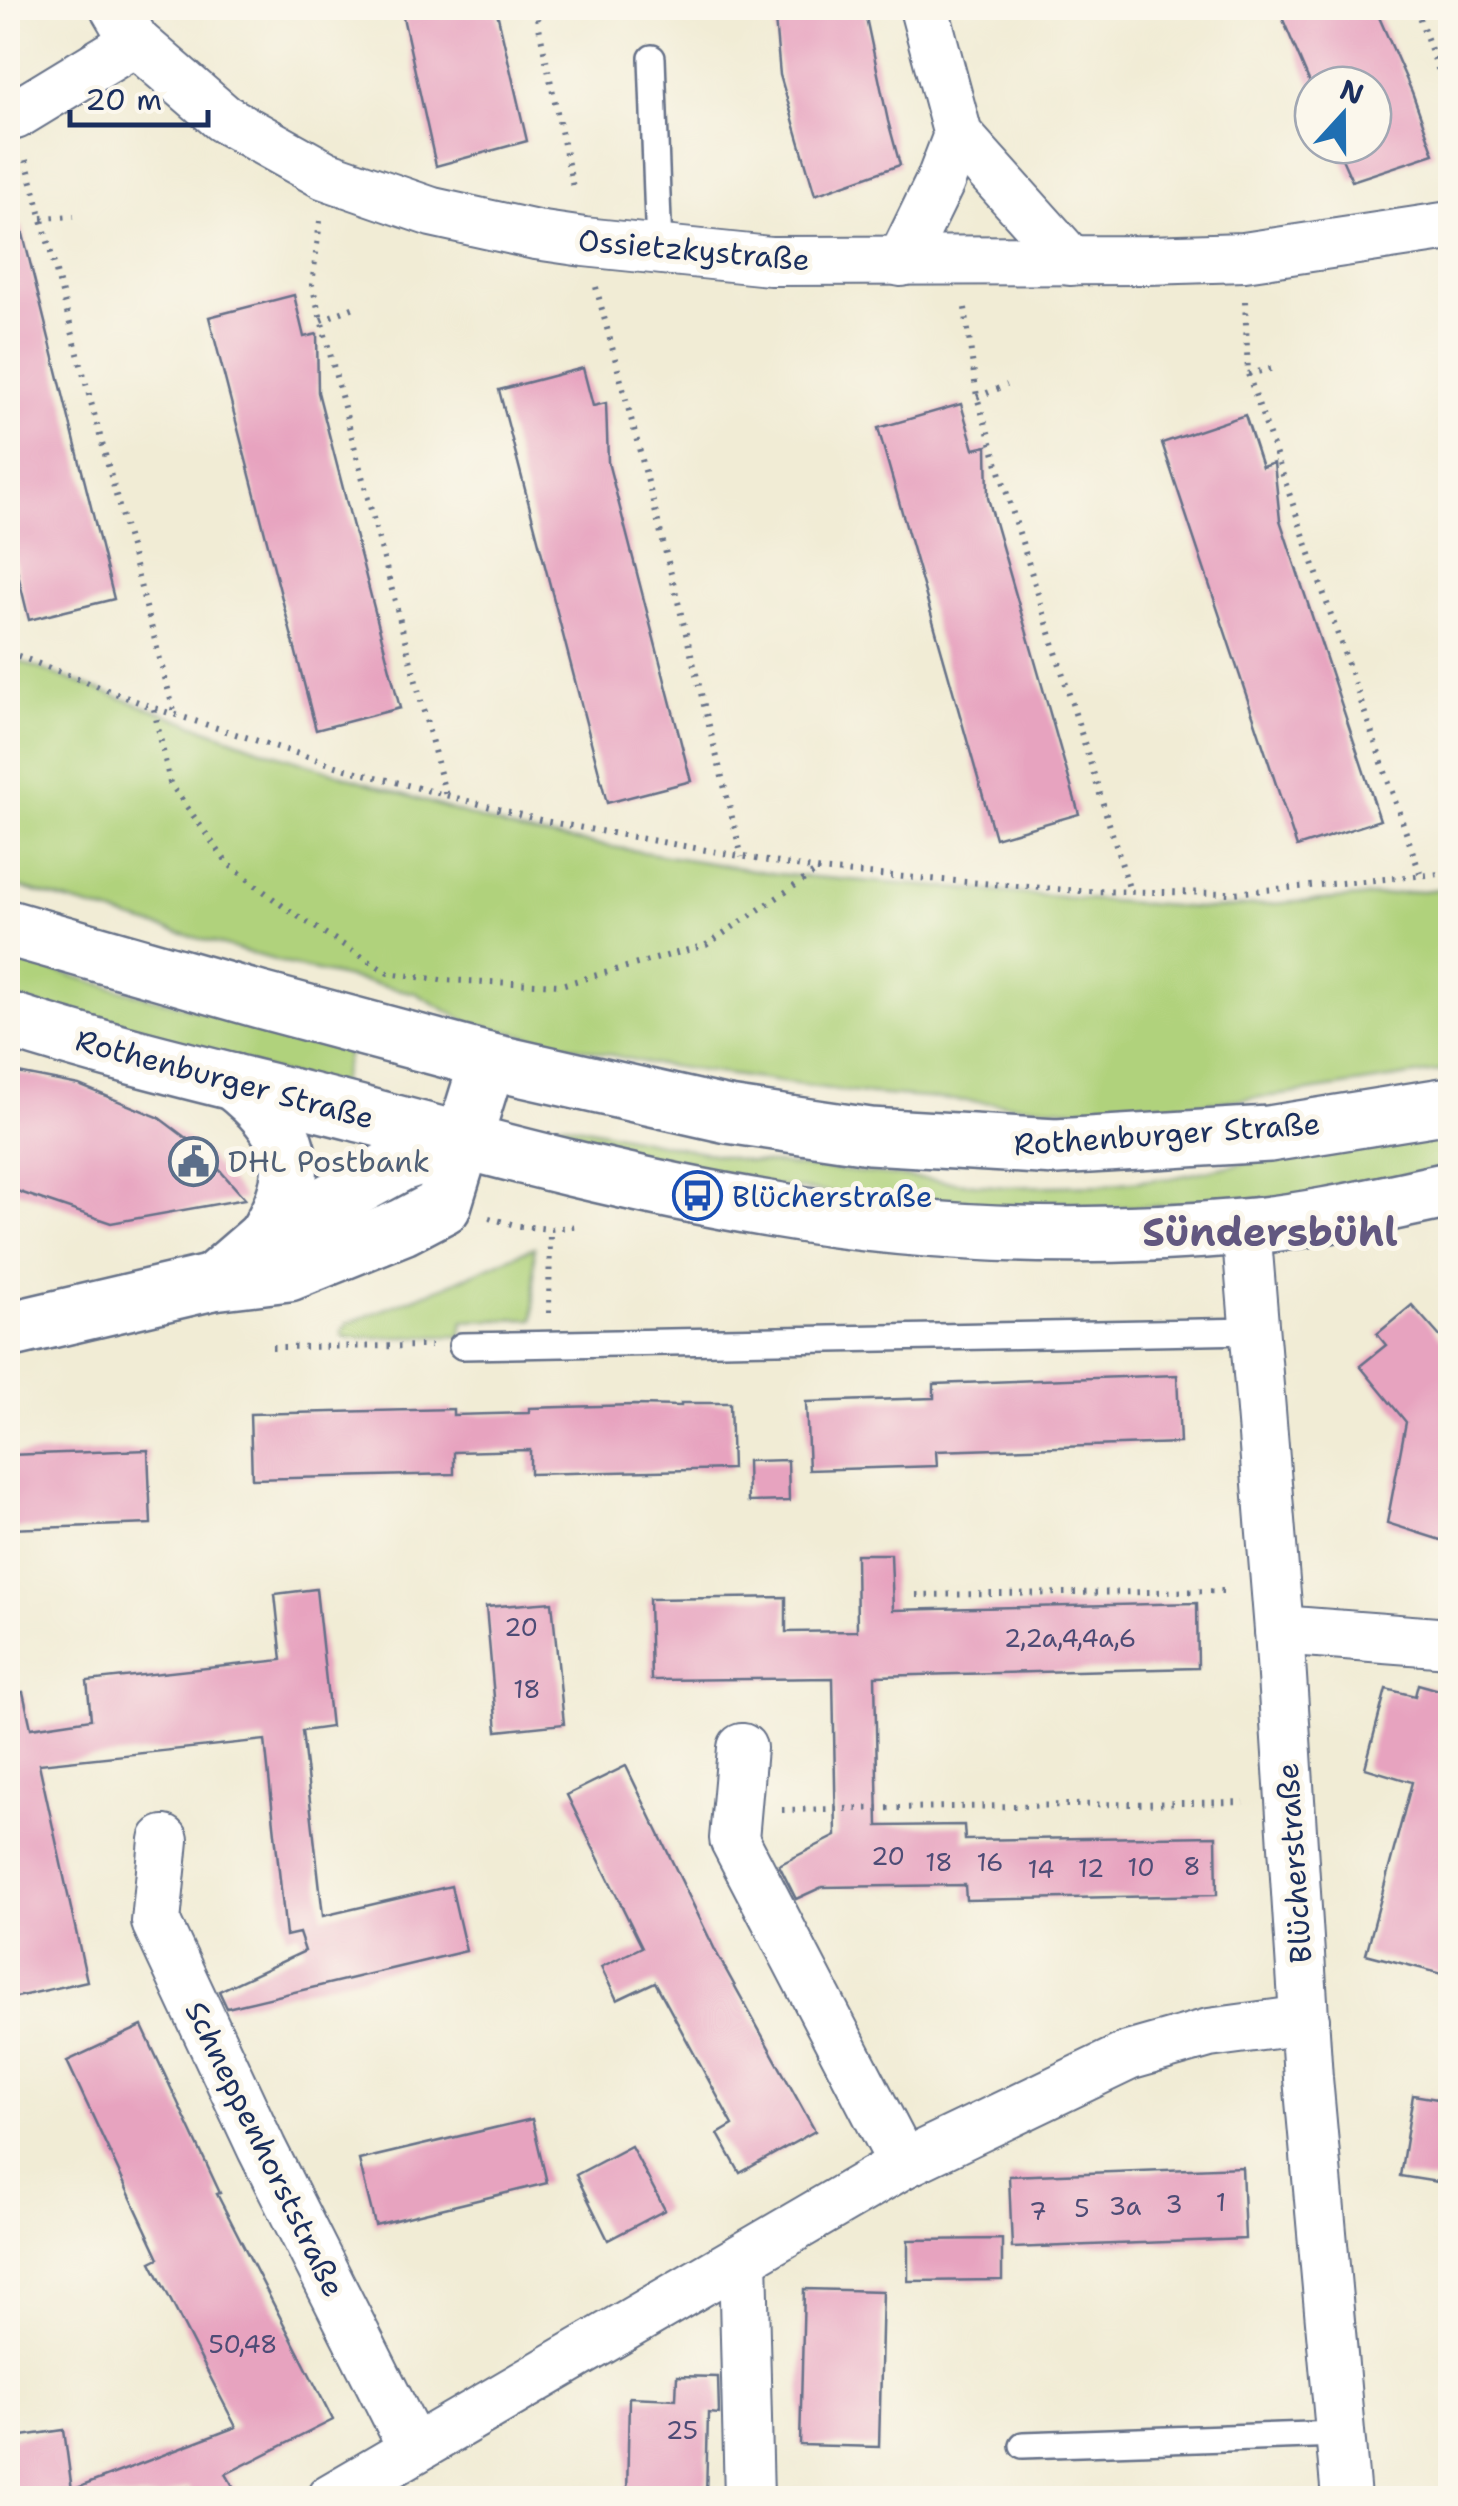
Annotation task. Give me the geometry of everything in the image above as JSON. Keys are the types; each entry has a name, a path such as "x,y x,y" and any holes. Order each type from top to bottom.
{"main road":[{"name":"Rothenburger Straße","path":"8,928 488,1061 728,1116 870,1136 1056,1147 1269,1134 1450,1105"},
{"name":"Rothenburger Straße","path":"8,1020 130,1057 464,1142 697,1196 769,1210 896,1226 1023,1234 1246,1227 1332,1215 1450,1190"},
{"path":"8,1330 213,1282 289,1273 404,1227 444,1206 488,1061"},
{"path":"232,1082 257,1101 274,1122 291,1166 288,1186 265,1238"},
{"path":"213,1282 265,1238 399,1164 464,1142"}],"street":[{"path":"924,8 958,135 1071,261"},
{"name":"Ossietzkystraße","path":"11,116 125,25 224,118 325,175 432,212 584,242 770,261 1071,261 1244,257 1450,226"},
{"path":"901,262 958,135"},
{"name":"Blücherstraße","path":"1246,1227 1305,2020 1346,2498"},
{"path":"1277,1610 1450,1643"},
{"path":"742,1748 734,1839 903,2164"},
{"name":"Schneppenhorststraße","path":"164,1840 156,1922 262,2149 414,2449"},
{"path":"331,2498 903,2164 1128,2056 1209,2033 1305,2020"},
{"path":"743,2258 749,2498"}],"lane":[{"path":"652,58 660,250"},
{"path":"462,1346 1254,1331"},
{"path":"1024,2445 1340,2434"}],"path":[{"path":"536,8 584,242 742,858"},
{"path":"1416,8 1450,102"},
{"path":"11,116 175,715"},
{"path":"325,175 312,286 446,796"},
{"path":"42,218 74,216"},
{"path":"1244,257 1248,374 1421,876"},
{"path":"959,262 977,397 1130,892"},
{"path":"322,320 360,305"},
{"path":"1248,374 1274,368"},
{"path":"977,397 1007,385"},
{"path":"8,652 175,715 446,796 544,821 818,870 1080,891 1233,893 1450,873"},
{"path":"154,708 170,784 227,863 288,910 388,973 441,980 561,985 706,945 818,870"},
{"path":"444,1206 520,1226 590,1227"},
{"path":"549,1345 550,1229"},
{"path":"272,1348 462,1346"},
{"path":"916,1595 1277,1610"},
{"path":"736,1810 1290,1801"}],"green space":[{"path":"8,657 264,750 521,832 777,874 1209,909 1450,888 1450,1070 1180,1106 1075,1109 858,1093 647,1063 469,1023 415,993 299,967 8,884"},
{"path":"8,957 349,1049 339,1090 8,998"},
{"path":"554,1124 747,1161 1004,1187 1100,1185 1171,1178 1450,1131 1450,1167 1301,1198 997,1215 654,1170 549,1135"},
{"path":"534,1247 534,1319 463,1321 461,1336 354,1338 341,1333 348,1323"}],"building":[{"path":"401,8 496,8 527,141 436,166"},
{"path":"774,8 864,8 900,165 815,195 780,75"},
{"path":"1278,8 1375,8 1434,154 1352,181 1345,165 1393,165 1393,65 1302,65"},
{"path":"21,226 114,599 29,620 8,533 8,228"},
{"path":"294,295 304,337 317,334 318,392 400,708 316,730 209,317"},
{"path":"583,368 593,406 606,403 608,462 691,781 607,803 499,390"},
{"path":"961,404 974,449 987,446 988,498 1079,814 995,838 878,428"},
{"path":"1245,415 1262,467 1274,463 1280,520 1380,820 1297,847 1162,443"},
{"path":"8,1071 79,1085 158,1117 202,1150 245,1199 111,1223 8,1188"},
{"path":"1412,1305 1450,1348 1450,1543 1387,1523 1406,1422 1360,1366 1386,1345 1377,1334"},
{"path":"1177,1375 1180,1443 936,1451 937,1466 809,1470 806,1402 934,1398 934,1384"},
{"path":"730,1403 732,1469 530,1474 530,1450 454,1452 454,1474 252,1479 250,1414 453,1409 453,1415"},
{"path":"148,1450 151,1524 8,1529 8,1455"},
{"path":"788,1460 789,1501 748,1502 747,1461"},
{"path":"856,1554 891,1554 893,1610 1197,1603 1198,1668 875,1676 878,1826 964,1825 965,1840 1216,1836 1217,1895 966,1900 965,1885 822,1887 796,1899 779,1865 836,1836 833,1678 651,1680 649,1599 786,1597 786,1632 857,1631"},
{"path":"316,1589 331,1727 302,1731 323,1916 451,1886 466,1951 227,2008 219,1991 305,1951 299,1933 286,1936 265,1740 39,1764 87,1981 8,1999 8,1694 23,1692 31,1728 91,1719 87,1681 282,1660 275,1594"},
{"path":"552,1602 564,1724 497,1731 486,1607"},
{"path":"1418,1684 1450,1693 1450,1976 1366,1954 1412,1782 1365,1768 1386,1689 1415,1696"},
{"path":"626,1766 716,1952 815,2131 740,2173 718,2134 733,2125 655,1982 617,2000 601,1967 642,1947 567,1795"},
{"path":"142,2026 220,2193 217,2194 333,2420 226,2474 240,2498 195,2498 188,2487 159,2498 8,2498 8,2438 64,2430 72,2490 236,2427 151,2262 159,2258 67,2061"},
{"path":"1413,2095 1450,2101 1450,2184 1400,2176"},
{"path":"532,2119 547,2183 375,2225 359,2160"},
{"path":"631,2146 665,2210 608,2240 576,2175"},
{"path":"1242,2167 1245,2239 1012,2248 1009,2176"},
{"path":"1002,2239 1002,2280 908,2281 908,2240"},
{"path":"804,2289 883,2291 879,2447 800,2445"},
{"path":"677,2376 718,2377 719,2414 708,2413 706,2498 627,2498 629,2397 676,2399"}],"place":[{"name":"DHL Postbank","path":"193,1161"},
{"name":"Blücherstraße","path":"697,1196"}],"district":[{"name":"Sündersbühl","path":"1270,1232"}]}
